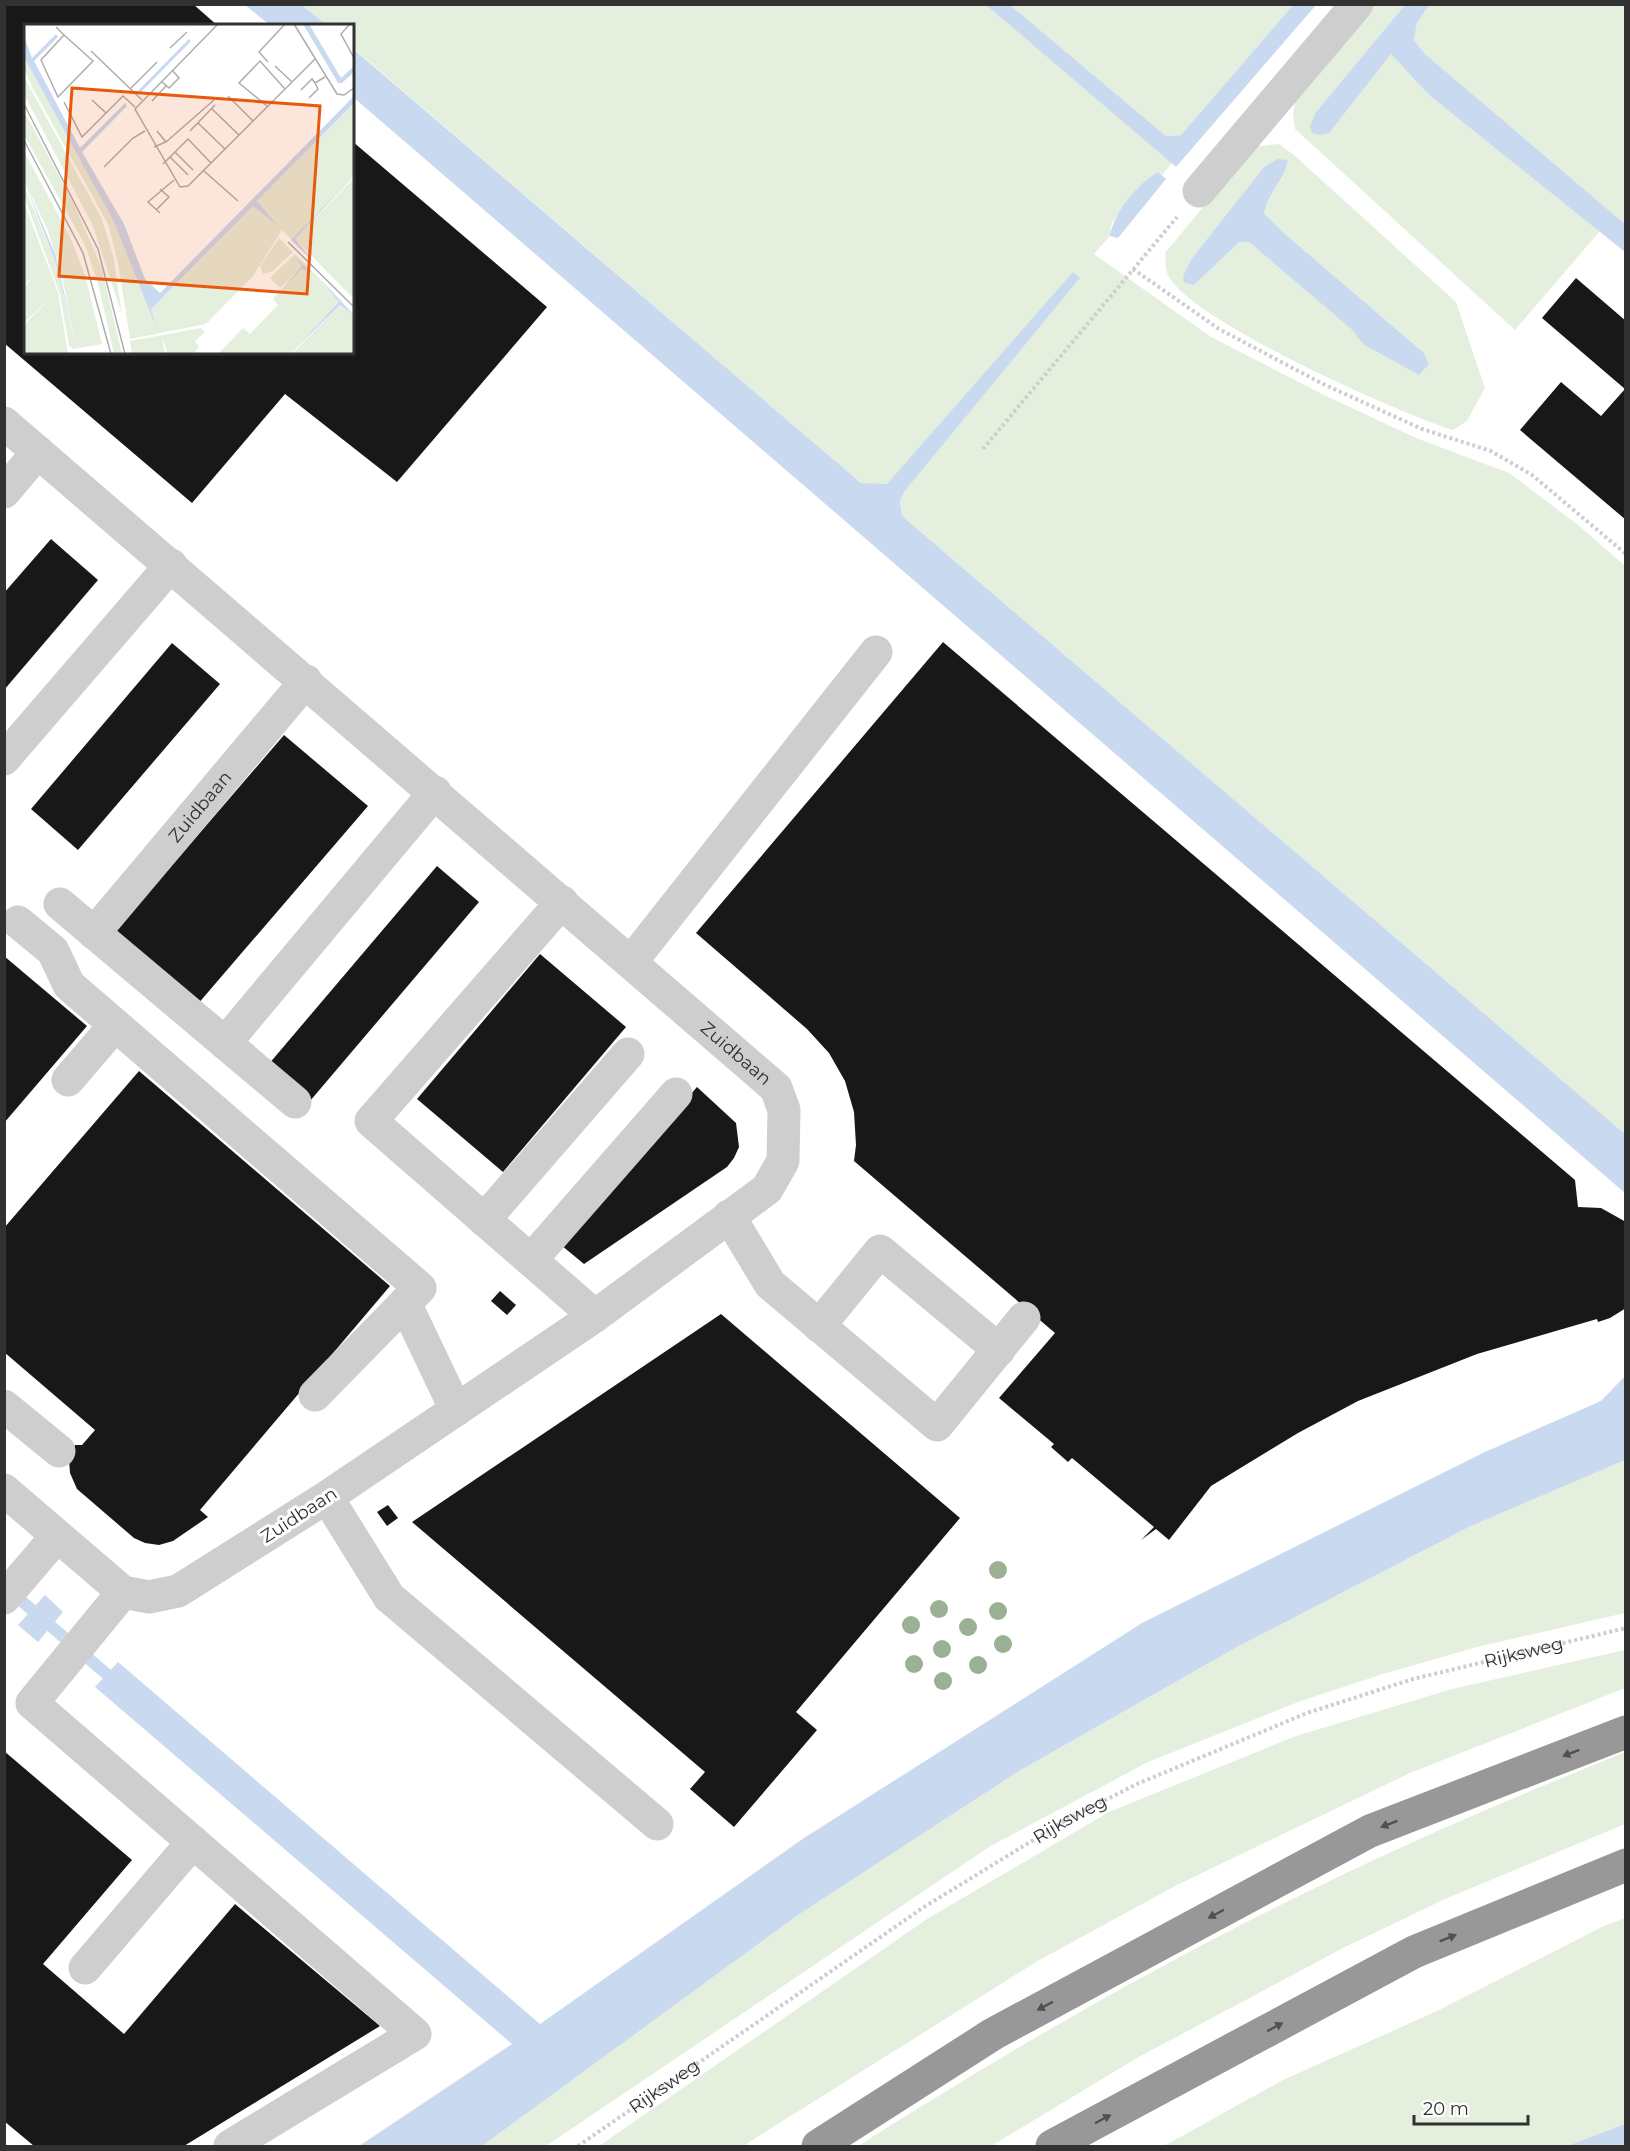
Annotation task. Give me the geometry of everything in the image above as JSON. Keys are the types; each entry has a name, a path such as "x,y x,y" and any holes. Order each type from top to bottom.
{"highway":[{"path":"818,2146 993,2034 1370,1831 1626,1732"},
{"path":"1052,2146 1414,1952 1626,1865"}],"street":[{"path":"1199,191 1357,4"},
{"name":"Zuidbaan","path":"4,423 776,1088 784,1110 783,1161 767,1189 595,1316 327,1497 190,1586 149,1597 123,1592"},
{"path":"4,492 38,452"},
{"path":"4,759 171,565"},
{"path":"631,962 876,652"},
{"name":"Zuidbaan","path":"94,933 306,681"},
{"path":"225,1043 435,792"},
{"path":"562,902 371,1121 595,1316"},
{"path":"60,904 295,1102"},
{"path":"18,922 53,951 69,986 420,1288 315,1395"},
{"path":"68,1080 115,1025"},
{"path":"484,1220 628,1054"},
{"path":"531,1260 676,1094"},
{"path":"729,1216 770,1284 937,1425 1024,1317"},
{"path":"819,1326 880,1251 999,1350"},
{"path":"405,1303 456,1410"},
{"path":"4,1406 59,1451"},
{"path":"4,1490 123,1592 32,1702 415,2034 230,2146"},
{"path":"327,1497 389,1597 657,1824"},
{"path":"4,1598 57,1536"},
{"path":"85,1968 193,1842"}],"path":[{"path":"983,449 1132,268 1199,191"},
{"path":"1132,268 1219,329 1323,384 1422,429 1491,451 1532,475 1626,554"},
{"name":"Rijksweg","path":"578,2146 924,1907 1066,1820 1137,1784 1307,1713 1413,1679 1626,1628"}],"green space":[{"path":"302,5 986,5 1172,163 1162,175 1158,172 1112,222 1110,236 1094,254 1211,337 1324,395 1416,438 1509,473 1578,525 1625,566 1625,1134 902,516 900,501 904,492 1080,278 887,485 861,483 354,49 354,24 325,24"},
{"path":"1010,5 1293,5 1181,135 1166,136"},
{"path":"1373,5 1405,5 1316,112 1329,132 1391,54 1429,95 1600,231 1515,330 1295,129 1293,113 1297,94"},
{"path":"1429,5 1625,5 1625,224 1425,54 1414,40 1417,23"},
{"path":"1279,144 1294,155 1456,302 1485,388 1467,421 1453,430 1346,386 1254,340 1214,316 1184,294 1168,275 1165,253 1253,147","holes":["1288,160 1264,213 1285,234 1424,353 1429,364 1363,344 1351,329 1249,242 1239,241 1194,285 1183,276 1192,258 1264,167"]},
{"path":"1625,1460 1625,1613 1477,1647 1383,1674 1298,1702 1148,1762 989,1847 546,2146 482,2146 798,1915 1019,1771 1237,1647 1471,1526"},
{"path":"1625,1650 1625,1688 1410,1773 1177,1885 1036,1962 743,2146 599,2146 927,1919 1109,1812 1296,1736 1452,1689"},
{"path":"1625,1752 1625,1824 1443,1900 1343,1948 1137,2058 991,2146 858,2146 1059,2024 1267,1912 1436,1832"},
{"path":"1625,1918 1625,2124 1567,2146 1164,2146 1283,2080 1435,2012 1604,1926"}],"water":[{"path":"245,5 302,5 325,24 269,24"},
{"path":"986,5 1010,5 1166,136 1181,135 1293,5 1316,5 1176,167"},
{"path":"1405,5 1429,5 1417,23 1414,40 1425,54 1625,224 1625,252 1429,95 1391,54 1329,133 1321,135 1312,133 1310,126 1316,112"},
{"path":"354,50 861,483 887,484 1073,272 1080,278 904,492 900,501 902,516 1625,1134 1625,1193 354,98"},
{"path":"1278,159 1288,160 1264,213 1285,234 1424,353 1429,364 1419,375 1363,344 1351,329 1249,242 1239,242 1194,285 1184,282 1183,276 1192,258 1264,167"},
{"path":"1158,172 1166,179 1118,238 1110,236 1116,217 1128,199"},
{"path":"1625,1376 1625,1460 1471,1526 1237,1647 1019,1771 798,1915 482,2146 359,2146 512,2044 95,1687 118,1662 540,2024 804,1838 1142,1623 1485,1452 1601,1401"},
{"path":"45,1595 63,1612 38,1642 18,1625"},
{"path":"1625,2124 1625,2146 1567,2146"}],"building":[{"path":"4,4 193,4 216,24 24,24 24,354 354,354 354,143 547,307 397,482 285,394 192,503 4,343"},
{"path":"1576,278 1626,321 1626,520 1520,430 1561,382 1601,416 1625,389 1542,318"},
{"path":"51,539 98,580 4,690 4,593"},
{"path":"943,642 1575,1180 1578,1207 1601,1208 1626,1222 1626,1308 1598,1322 1597,1319 1477,1354 1358,1401 1298,1433 1211,1486 1169,1540 1156,1529 1141,1540 1154,1527 1072,1458 1068,1462 1051,1447 1054,1444 999,1398 1055,1333 854,1161 856,1145 854,1112 845,1081 829,1053 807,1029 696,933"},
{"path":"172,643 220,684 78,850 31,809"},
{"path":"284,735 368,806 197,1005 113,934"},
{"path":"437,866 479,902 310,1101 268,1065"},
{"path":"540,954 626,1027 503,1172 417,1099"},
{"path":"4,956 87,1026 4,1123"},
{"path":"139,1071 390,1286 200,1510 208,1517 173,1541 159,1545 145,1543 134,1538 77,1489 70,1473 69,1459 75,1445 82,1445 95,1430 4,1352 4,1228"},
{"path":"697,1087 736,1123 739,1147 734,1158 727,1167 584,1264 561,1245"},
{"path":"500,1291 516,1305 507,1315 491,1301"},
{"path":"721,1314 960,1518 796,1712 817,1730 734,1827 690,1789 705,1772 412,1522"},
{"path":"388,1505 398,1518 387,1526 377,1512"},
{"path":"4,1751 132,1860 43,1964 124,2034 235,1904 380,2026 184,2146 34,2146 4,2121"}],"waterway":[{"path":"10,1591 117,1683"}]}
